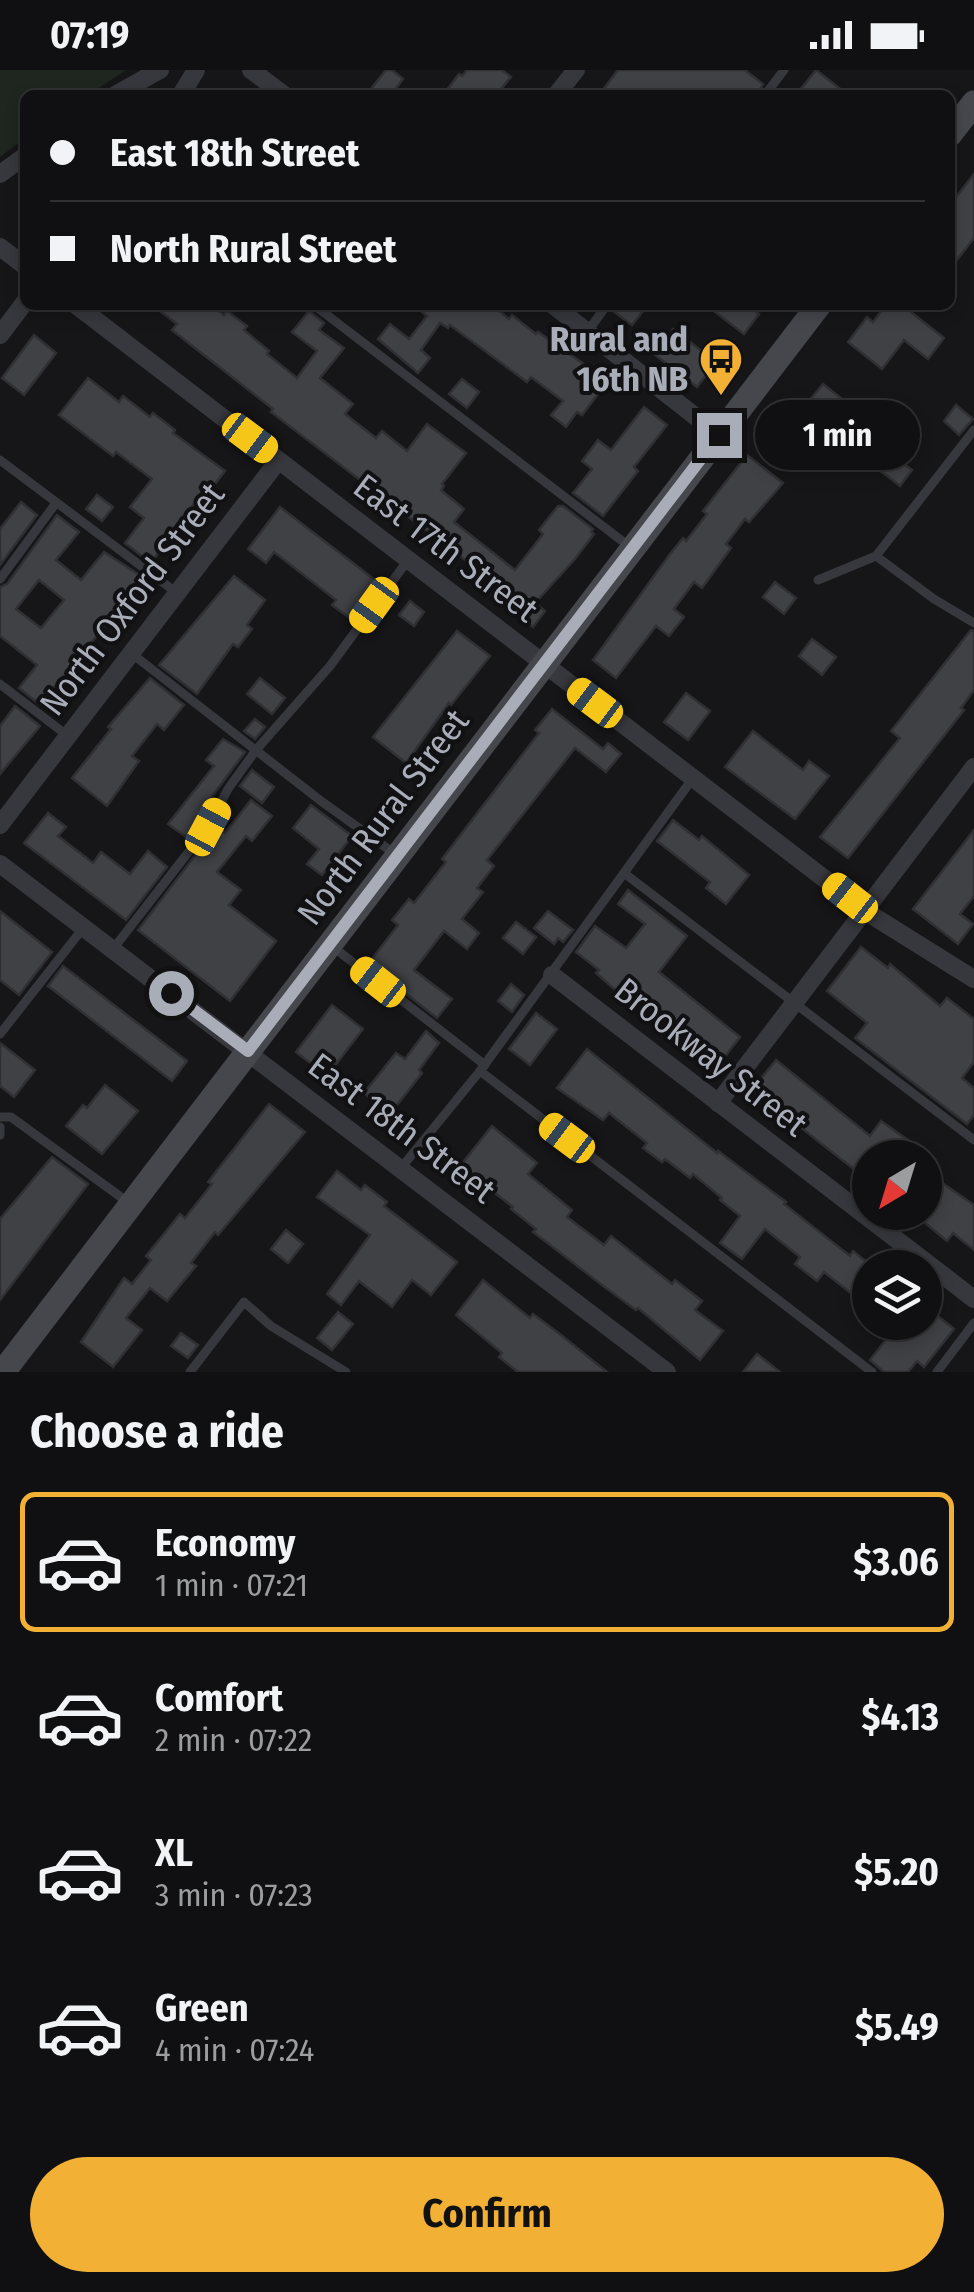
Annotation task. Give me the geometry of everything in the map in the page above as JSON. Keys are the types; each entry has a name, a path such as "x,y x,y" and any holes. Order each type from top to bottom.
{"main road":[{"path":"955,128 974,103"},
{"name":"North Rural Street","path":"3,1372 815,310"}],"street":[{"path":"124,90 160,70"},
{"path":"252,70 278,90"},
{"path":"560,90 576,70"},
{"path":"0,247 20,262"},
{"path":"0,335 20,309"},
{"name":"East 17th Street","path":"83,310 866,910 974,980"},
{"path":"559,310 719,435"},
{"name":"North Oxford Street","path":"0,825 278,460"},
{"path":"718,1103 974,767"},
{"name":"East 18th Street","path":"0,864 667,1372"},
{"name":"Brookway Street","path":"552,975 974,1299"}],"lane":[{"path":"321,310 632,548"},
{"path":"587,332 603,310"},
{"path":"818,580 876,556 974,430"},
{"path":"0,460 177,593"},
{"path":"0,579 56,503"},
{"path":"876,556 974,623"},
{"path":"113,949 208,827 228,789 256,750 330,666 408,560"},
{"path":"131,653 398,856"},
{"path":"0,684 68,736"},
{"path":"401,1168 552,975 694,777"},
{"path":"624,873 974,1140"},
{"path":"0,1034 84,927"},
{"path":"330,945 872,1372"},
{"path":"0,1117 11,1117 131,1204"},
{"path":"0,1127 0,1135"},
{"path":"190,1372 244,1302 272,1326 346,1372"},
{"path":"936,1372 974,1322"}],"shaded area":[{"path":"0,70 126,70 96,90 20,90 20,142 0,157"}],"building":[{"path":"386,70 403,79 395,90 370,90"},
{"path":"467,70 502,70 511,77 500,90 447,90 459,74 462,76"},
{"path":"618,70 745,70 763,84 760,90 603,90"},
{"path":"816,70 842,90 800,90"},
{"path":"974,174 974,238 955,263 955,199"},
{"path":"159,310 218,310 224,315 227,311 247,326 244,330 269,351 267,354 297,378 317,351 292,332 309,311 324,323 319,330 344,348 320,378 353,404 345,414 376,438 382,431 407,451 427,424 466,453 442,484 441,490 464,509 454,522 515,570 543,534 539,530 558,506 593,529 594,534 575,559 535,603 545,611 533,627 491,595 498,585 271,412 273,409 172,330 177,324"},
{"path":"420,310 498,310 509,319 512,315 608,381 582,415 577,412 566,427 551,415 563,401 531,377 527,382 450,325 448,328 440,323 421,350 430,358 418,373 378,339 390,324 409,339 427,316"},
{"path":"642,310 643,311 632,325 613,311"},
{"path":"713,310 754,310 759,314 744,334"},
{"path":"882,310 908,310 944,338 928,359 904,340 882,369 848,342 867,317 873,322"},
{"path":"673,329 716,362 697,387 654,354"},
{"path":"34,335 56,353 24,395 2,378"},
{"path":"88,378 119,402 123,396 150,417 153,413 175,430 173,433 225,471 200,503 197,500 151,563 125,543 144,518 130,507 152,479 116,452 113,456 59,415"},
{"path":"462,379 479,392 467,408 449,394"},
{"path":"823,384 861,414 844,436 805,406"},
{"path":"956,405 973,419 959,435 944,421"},
{"path":"644,407 667,425 603,516 573,493 592,469 582,461 598,440 611,450"},
{"path":"747,455 783,483 749,522 745,519 726,544 731,548 702,588 694,582 674,609 684,617 669,636 656,626 616,678 593,660 670,554 707,514 703,511"},
{"path":"894,456 912,470 900,486 882,472"},
{"path":"97,495 113,507 102,521 86,509"},
{"path":"21,502 37,515 0,565 0,529"},
{"path":"280,507 379,583 351,619 332,605 336,600 274,552 266,563 248,549"},
{"path":"57,515 79,532 56,560 81,580 104,552 141,576 81,657 39,704 19,688 37,665 0,636 0,587 7,584","holes":["39,580 64,600 41,628 16,609"]},
{"path":"234,576 265,600 247,625 252,629 238,647 233,644 197,694 159,665"},
{"path":"775,582 796,598 784,614 763,597"},
{"path":"410,601 424,612 414,626 399,615"},
{"path":"971,630 974,690 961,708 964,710 848,858 820,837 900,738 891,731"},
{"path":"457,631 490,656 449,703 406,763 373,737"},
{"path":"812,639 836,657 822,675 799,656"},
{"path":"150,678 184,705 164,730 157,724 132,756 139,761 107,806 72,778"},
{"path":"260,678 285,698 272,714 247,694"},
{"path":"686,693 710,711 688,740 664,722"},
{"path":"15,706 40,726 0,774 0,726"},
{"path":"552,709 603,749 608,743 621,754 606,772 575,748 487,860 494,866 477,888 483,892 462,919 479,933 467,949 444,931 414,970 452,999 437,1018 368,964 398,925 392,920 409,899 414,903 446,862 442,859 539,733 535,730"},
{"path":"255,719 265,727 255,739 244,731"},
{"path":"753,731 803,770 809,761 829,776 795,819 725,767"},
{"path":"223,739 245,752 201,811 204,817 189,839 168,824 214,766 206,760"},
{"path":"252,770 274,787 262,803 240,786"},
{"path":"251,800 272,816 252,841 246,836 217,872 241,890 229,905 276,941 230,1001 138,930 217,827 225,833"},
{"path":"311,805 352,836 322,875 307,864 319,849 293,828"},
{"path":"48,813 66,827 58,836 93,863 101,852 130,874 148,851 167,867 126,920 24,843"},
{"path":"673,820 699,840 702,836 749,875 726,904 706,888 710,882 657,841"},
{"path":"974,830 974,896 960,914 973,924 958,944 913,909"},
{"path":"628,890 687,936 659,972 740,1037 717,1067 698,1053 701,1049 644,1004 640,1009 620,994 576,952 595,926 626,948 645,924 618,904"},
{"path":"0,911 52,952 19,995 0,980"},
{"path":"548,911 573,930 563,942 558,938 554,944 534,928"},
{"path":"516,922 536,937 523,954 503,938"},
{"path":"861,947 888,968 890,964 940,1006 947,998 974,1019 974,1062 962,1078 974,1088 974,1115 967,1124 855,1038 867,1023 827,991"},
{"path":"63,966 187,1061 172,1081 48,986"},
{"path":"511,984 524,995 512,1012 498,1001"},
{"path":"332,1005 363,1029 327,1076 296,1052"},
{"path":"536,1013 557,1029 530,1065 509,1049"},
{"path":"426,1031 439,1043 419,1070 422,1073 390,1114 364,1093 396,1053 405,1059"},
{"path":"0,1043 35,1070 14,1097 0,1086"},
{"path":"587,1049 850,1256 852,1253 852,1294 824,1272 817,1281 795,1264 800,1257 765,1229 742,1259 720,1243 740,1216 722,1198 693,1174 690,1178 643,1148 647,1143 609,1113 603,1120 557,1088"},
{"path":"776,1060 870,1136 881,1121 908,1140 852,1140 852,1168 770,1103 768,1106 750,1092"},
{"path":"105,1085 138,1111 102,1154 66,1126"},
{"path":"269,1104 305,1132 218,1235 215,1232 191,1263 196,1266 167,1301 150,1288 126,1318 142,1330 113,1367 81,1342 124,1278 132,1284 151,1260 146,1256 180,1214 185,1218"},
{"path":"492,1126 537,1163 528,1174 572,1210 567,1217 604,1245 611,1236 672,1284 675,1280 702,1301 695,1310 723,1331 700,1360 638,1308 533,1232 536,1229 513,1207 460,1166"},
{"path":"52,1157 88,1184 0,1300 0,1219"},
{"path":"337,1171 361,1190 365,1185 387,1202 384,1206 457,1262 431,1295 412,1280 392,1307 359,1281 341,1305 327,1294 370,1235 317,1197"},
{"path":"942,1183 974,1205 974,1250 953,1233 947,1241 934,1230 942,1230"},
{"path":"286,1230 303,1244 288,1263 271,1249"},
{"path":"483,1280 607,1372 518,1372 499,1357 502,1353 456,1315"},
{"path":"338,1312 353,1324 332,1350 317,1338"},
{"path":"942,1319 954,1329 924,1367 917,1361 908,1372 884,1372 870,1360 886,1340 942,1340"},
{"path":"181,1333 198,1345 188,1358 171,1346"},
{"path":"757,1354 780,1372 743,1372"}],"place":[{"name":"Rural and 16th NB","path":"721,397"}],"route":[{"path":"171,993 248,1051 719,435"}]}
